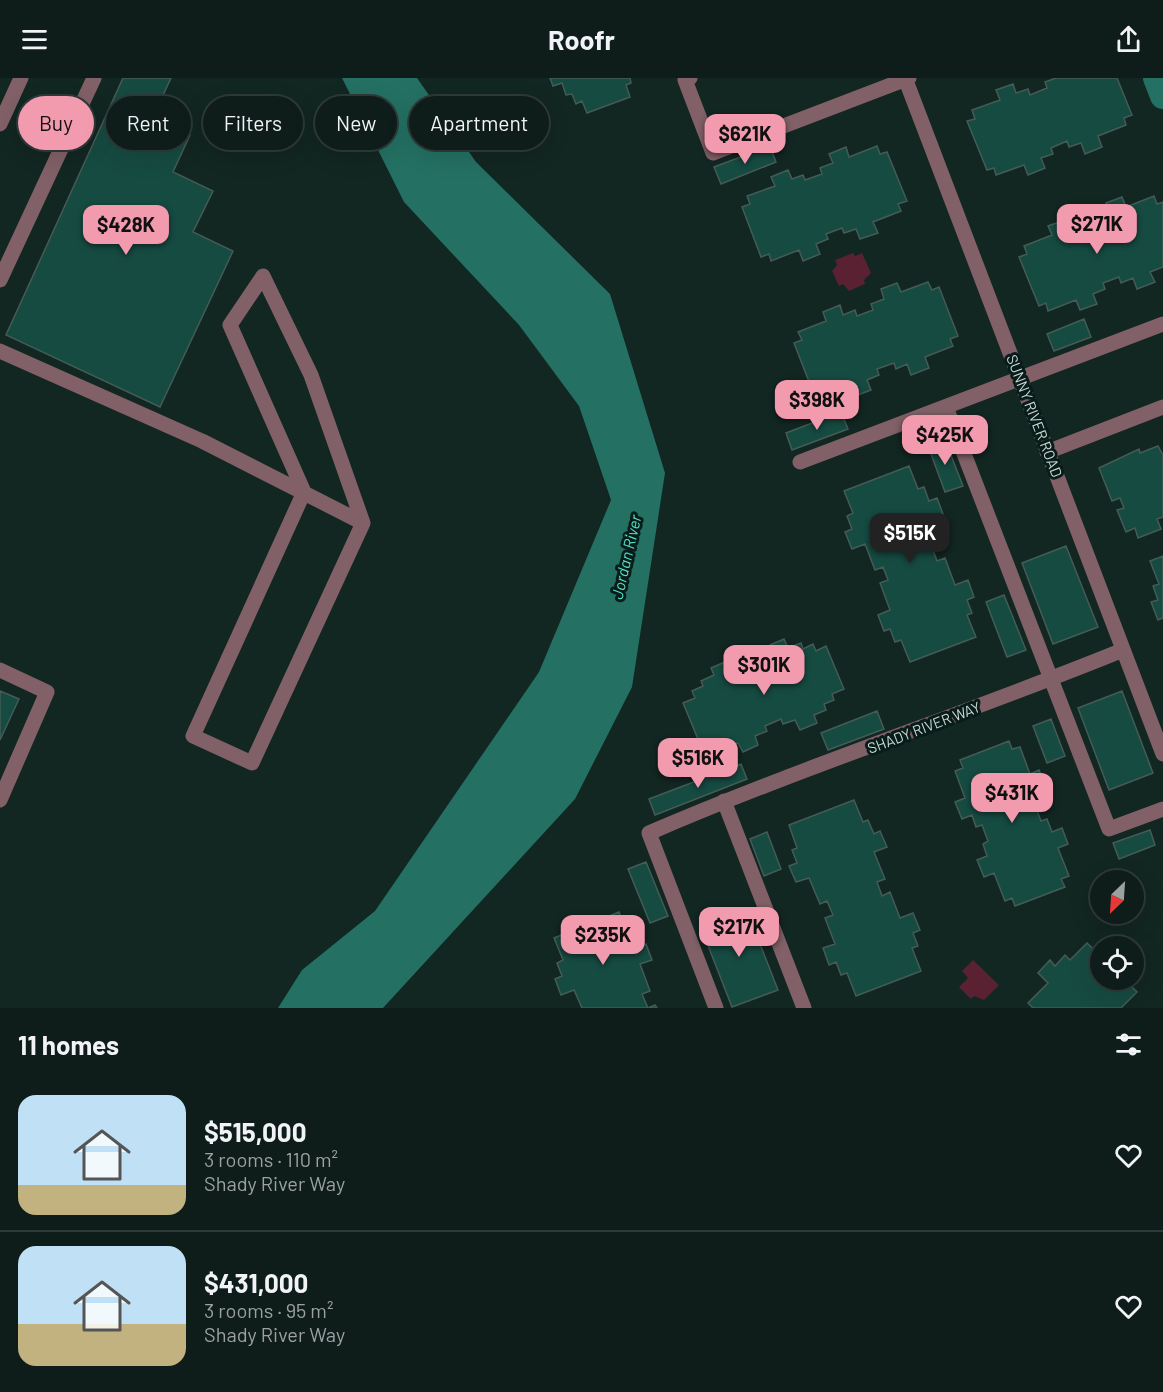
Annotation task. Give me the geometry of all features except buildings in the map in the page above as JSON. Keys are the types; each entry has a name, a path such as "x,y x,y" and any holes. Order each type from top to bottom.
{"street":[{"path":"0,124 21,78"},
{"path":"0,280 94,78"},
{"path":"690,78 685,80 713,153 907,78"},
{"name":"SUNNY RIVER ROAD","path":"907,78 1163,754"},
{"path":"263,276 311,375 363,523 252,763 193,736 304,492 230,325 263,276"},
{"path":"800,462 1163,324"},
{"path":"0,351 202,441 363,523"},
{"path":"1047,452 1163,406"},
{"path":"946,407 1109,829 1163,810"},
{"name":"SHADY RIVER WAY","path":"716,1008 649,833 724,801 1051,680 1123,650"},
{"path":"0,670 47,692 0,800"},
{"path":"724,801 804,1008"}],"shaded area":[{"path":"853,253 855,256 862,253 871,273 864,280 865,284 849,291 843,284 839,286 832,271 837,265 835,260"},
{"path":"973,960 999,985 984,1000 974,996 971,999 959,987 968,978 962,971"}],"water":[{"name":"Jordan River","path":"342,78 417,78 430,96 409,96 409,150 468,150 476,162 610,294 665,473 632,687 575,799 383,1008 278,1008 302,970 375,911 539,672 611,500 579,406 519,325 404,202 378,150 397,150 397,96 351,96"}],"waterway":[{"path":"1156,78 1163,96"}]}
